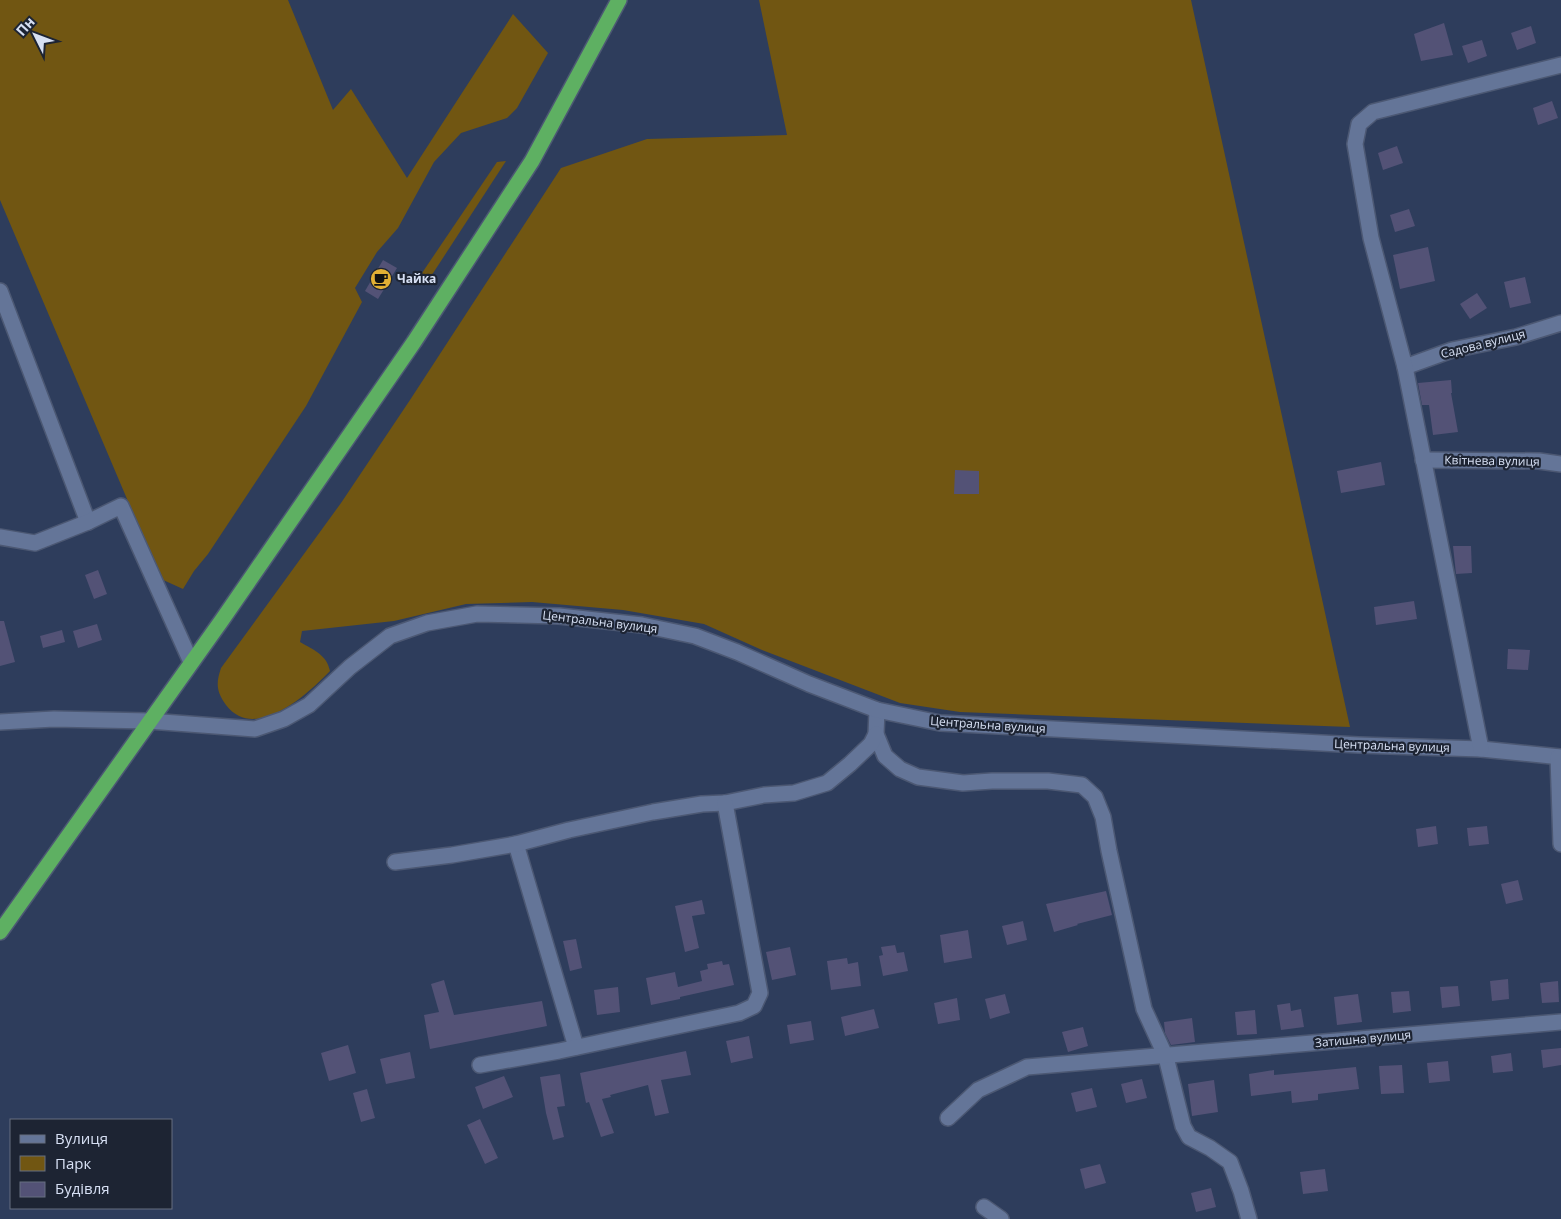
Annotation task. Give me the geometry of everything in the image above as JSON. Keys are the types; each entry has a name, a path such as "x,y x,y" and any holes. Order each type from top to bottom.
{"highway":[{"path":"0,932 414,342 532,161 619,0"}],"street":[{"path":"1481,749 1405,367 1371,238 1355,144 1359,124 1373,112 1561,65"},
{"path":"0,291 88,522"},
{"name":"Садова вулиця","path":"1405,367 1452,350 1516,337 1561,323"},
{"name":"Квітнева вулиця","path":"1423,460 1538,461 1561,464"},
{"path":"0,537 35,543 88,522 121,506 191,662"},
{"name":"Центральна вулиця","path":"0,722 54,719 149,721 255,728 284,719 309,704 390,636 428,623 477,614 559,616 642,626 695,636 737,652 809,684 877,710 940,723 1358,745 1481,749 1560,757"},
{"path":"395,862 516,844 569,830 653,812 702,804 725,804 764,795 794,793 827,783 871,744 876,734 877,710"},
{"path":"876,734 885,756 900,769 918,777 963,783 1048,781 1082,786 1095,797 1103,817 1144,1009 1166,1057 1183,1126 1189,1137 1210,1148 1230,1162 1242,1191 1249,1219"},
{"path":"1560,757 1561,844"},
{"path":"480,1065 738,1013 754,1006 760,993 725,804"},
{"path":"516,844 576,1047"},
{"name":"Затишна вулиця","path":"948,1118 978,1090 1027,1067 1166,1057 1561,1022"},
{"path":"984,1207 1001,1219"}],"green space":[{"path":"0,0 288,0 333,110 351,89 407,178 513,14 548,53 517,108 507,118 461,133 434,162 398,228 377,252 355,288 362,302 306,406 183,589 161,579 0,200"},
{"path":"759,0 1191,0 1350,727 960,712 900,703 762,650 704,624 623,610 532,602 466,604 394,621 302,631 300,642 323,657 328,665 330,671 320,681 295,702 281,711 266,717 251,719 238,715 226,705 218,687 221,668 341,503 561,168 647,139 787,135"},
{"path":"506,161 426,284 422,273 497,162"}],"building":[{"path":"1444,23 1453,55 1421,61 1414,34"},
{"path":"1531,26 1536,43 1517,50 1511,33"},
{"path":"1482,40 1487,56 1468,63 1462,46"},
{"path":"1552,101 1558,118 1538,125 1533,108"},
{"path":"1397,146 1403,163 1383,170 1378,153"},
{"path":"1409,209 1415,226 1395,232 1390,215"},
{"path":"1428,247 1435,281 1400,289 1393,255"},
{"name":"Чайка","path":"383,260 397,268 378,299 365,291"},
{"path":"1525,277 1531,303 1510,308 1504,282"},
{"path":"1477,293 1487,308 1470,319 1460,304"},
{"path":"1451,380 1451,393 1458,432 1433,435 1429,405 1422,405 1418,383"},
{"path":"1381,462 1385,485 1341,493 1337,471"},
{"path":"955,470 979,471 979,494 954,494"},
{"path":"1453,546 1471,546 1472,573 1456,574"},
{"path":"98,570 107,594 94,599 85,575"},
{"path":"1414,601 1417,619 1376,625 1374,607"},
{"path":"0,621 4,621 15,662 0,666"},
{"path":"97,624 102,640 78,648 73,631"},
{"path":"62,630 65,642 43,648 40,636"},
{"path":"1508,649 1530,650 1528,670 1507,669"},
{"path":"1436,826 1438,844 1418,847 1416,829"},
{"path":"1487,826 1489,844 1469,846 1467,828"},
{"path":"1518,880 1523,900 1506,904 1501,884"},
{"path":"1106,891 1112,915 1054,932 1046,904"},
{"path":"702,900 705,914 692,916 699,948 685,952 675,906"},
{"path":"1023,921 1027,940 1007,945 1002,926"},
{"path":"968,930 972,958 944,963 940,935"},
{"path":"576,939 582,968 570,971 563,941"},
{"path":"895,945 897,953 904,952 908,971 883,976 879,956 883,955 881,947"},
{"path":"790,947 796,975 772,980 766,952"},
{"path":"847,958 848,964 858,962 861,986 831,990 827,961"},
{"path":"722,961 723,965 729,964 734,985 651,1005 646,978 675,972 678,987 702,981 700,971 708,969 707,964"},
{"path":"1508,979 1509,999 1492,1001 1490,981"},
{"path":"444,980 454,1015 542,1001 547,1026 430,1049 424,1015 439,1012 431,984"},
{"path":"1558,981 1559,1002 1542,1003 1540,983"},
{"path":"1458,986 1460,1006 1442,1008 1440,987"},
{"path":"618,987 620,1012 597,1015 594,990"},
{"path":"1409,991 1411,1011 1393,1013 1391,992"},
{"path":"1005,994 1010,1013 990,1019 985,999"},
{"path":"1358,994 1362,1022 1337,1025 1334,997"},
{"path":"957,998 960,1020 938,1024 934,1003"},
{"path":"1290,1003 1291,1011 1301,1009 1304,1027 1281,1030 1277,1005"},
{"path":"874,1009 879,1028 845,1036 841,1017"},
{"path":"1255,1010 1257,1034 1237,1035 1235,1012"},
{"path":"1192,1018 1195,1042 1171,1045 1165,1033 1164,1022"},
{"path":"811,1021 814,1040 790,1044 787,1025"},
{"path":"1083,1027 1088,1046 1068,1052 1062,1032"},
{"path":"749,1036 753,1058 731,1063 726,1041"},
{"path":"348,1045 356,1073 329,1081 321,1053"},
{"path":"1561,1048 1561,1065 1543,1068 1541,1050"},
{"path":"686,1051 691,1075 661,1080 669,1113 655,1116 648,1085 610,1095 611,1097 602,1099 614,1133 601,1137 589,1102 586,1103 580,1073"},
{"path":"410,1052 415,1078 386,1084 380,1059"},
{"path":"1511,1053 1513,1071 1493,1073 1491,1056"},
{"path":"1448,1061 1450,1081 1429,1083 1427,1063"},
{"path":"1402,1065 1404,1093 1381,1094 1379,1066"},
{"path":"1356,1067 1359,1089 1318,1094 1318,1100 1292,1103 1291,1091 1251,1096 1249,1074 1274,1070 1274,1075"},
{"path":"560,1074 565,1106 557,1107 564,1137 553,1140 540,1077"},
{"path":"504,1076 513,1097 483,1109 475,1087"},
{"path":"1142,1079 1147,1098 1126,1103 1121,1084"},
{"path":"1214,1080 1218,1112 1192,1116 1188,1084"},
{"path":"1092,1088 1097,1107 1076,1112 1071,1093"},
{"path":"367,1089 375,1118 361,1122 353,1093"},
{"path":"480,1119 498,1158 485,1164 467,1125"},
{"path":"1100,1164 1106,1183 1085,1189 1080,1169"},
{"path":"1325,1169 1328,1191 1303,1194 1300,1172"},
{"path":"1211,1188 1216,1207 1196,1212 1191,1193"}],"place":[{"name":"Чайка","path":"381,279"}]}
